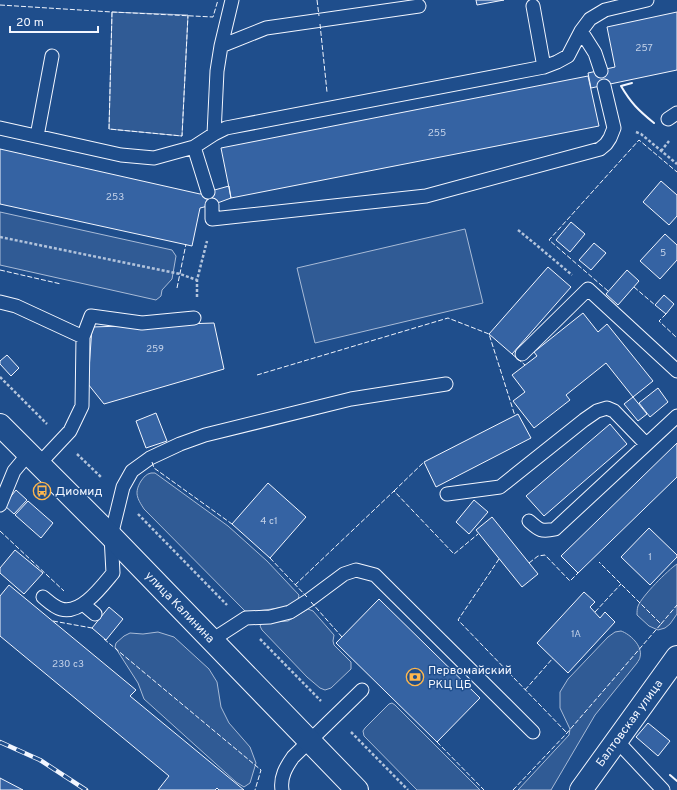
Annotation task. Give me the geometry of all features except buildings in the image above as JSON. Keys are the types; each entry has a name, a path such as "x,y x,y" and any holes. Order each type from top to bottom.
{"main road":[{"name":"улица Калинина","path":"0,425 111,536 357,790"},
{"name":"Балтовская улица","path":"581,790 677,657"}],"lane":[{"path":"214,134 217,71 221,46 232,0"},
{"path":"0,128 120,155 154,158 194,147 226,128 544,67 568,56 581,31 590,19 605,10 631,2 647,0"},
{"path":"221,46 266,28 419,6"},
{"path":"533,6 544,67"},
{"path":"581,31 595,53 600,71"},
{"path":"37,136 52,56"},
{"path":"212,205 212,219 426,196 600,149 610,138 614,128 604,86"},
{"path":"194,147 208,192"},
{"path":"522,354 588,289 677,371"},
{"path":"0,302 16,306 83,337"},
{"path":"0,505 14,472 62,439 70,431 82,406 83,337 91,316 142,323 194,318"},
{"path":"43,597 62,610 70,610 83,604 113,573 111,536 123,487 132,472 150,458 180,444 205,435 351,399 446,384"},
{"path":"448,494 500,487 584,420 597,411 607,408 614,411 646,444"},
{"path":"529,521 538,529 555,529 677,416"},
{"path":"212,640 246,618 270,617 290,612 344,574 356,570 375,575 533,732"},
{"path":"83,604 95,614"},
{"path":"282,790 281,786 284,770 293,757 362,690"},
{"path":"616,741 663,790"}],"path":[{"path":"642,134 677,164"},
{"path":"197,300 197,280 212,219"},
{"path":"518,230 588,289"},
{"path":"0,237 180,274 197,280"},
{"path":"0,377 121,496 408,790"}],"shaded area":[{"path":"112,12 188,15 182,136 109,129"},
{"path":"0,212 172,250 176,256 172,279 162,290 161,296 156,300 0,265"},
{"path":"465,229 483,303 315,343 297,268"},
{"path":"151,473 155,473 228,526 267,561 299,595 298,600 286,607 250,612 245,611 144,509 138,498 137,492 141,481 144,477"},
{"path":"677,564 677,614 670,624 665,628 658,630 649,626 637,615 638,607 640,602 650,590"},
{"path":"308,609 313,611 334,635 334,645 351,662 351,669 331,688 325,690 320,688 307,677 262,630 260,626 262,623 288,621"},
{"path":"621,631 632,638 640,649 640,658 637,663 595,715 551,790 518,790 569,735 570,729 560,708 560,692 568,679 608,637 615,632"},
{"path":"158,632 174,637 209,669 217,682 221,707 229,723 250,747 256,763 250,783 244,787 236,782 144,699 138,683 115,647 116,643 130,633 143,634"},
{"path":"392,703 480,790 417,790 364,736 363,731 365,728 389,704"}],"railway":[{"path":"0,742 40,760 86,790"}],"fence":[{"path":"0,5 213,17 218,0"},
{"path":"317,0 319,16"},
{"path":"112,12 109,129 182,136 188,15"},
{"path":"320,24 327,92"},
{"path":"608,291 549,240 639,140 677,172"},
{"path":"177,288 186,244"},
{"path":"0,270 61,284"},
{"path":"634,287 655,305"},
{"path":"666,314 659,321 677,338"},
{"path":"257,375 448,318 489,334 515,416"},
{"path":"512,354 525,365"},
{"path":"152,462 154,468 232,524"},
{"path":"394,491 424,462"},
{"path":"295,585 394,491 454,554 478,534"},
{"path":"0,531 64,591"},
{"path":"529,563 538,556 545,555 570,581 578,573"},
{"path":"270,558 307,597"},
{"path":"499,559 458,620 567,733"},
{"path":"513,790 567,733 661,624 599,562"},
{"path":"595,612 621,584"},
{"path":"311,602 342,637"},
{"path":"661,624 677,605"},
{"path":"53,621 92,628 93,630"},
{"path":"104,639 261,770 255,790"},
{"path":"525,690 553,658"},
{"path":"437,742 484,790"}],"wall":[{"path":"632,83 621,86 635,106 654,123"},
{"path":"670,775 677,781"}],"place":[{"name":"Диомид","path":"42,491"},
{"name":"Первомайский РКЦ ЦБ","path":"415,677"}]}
